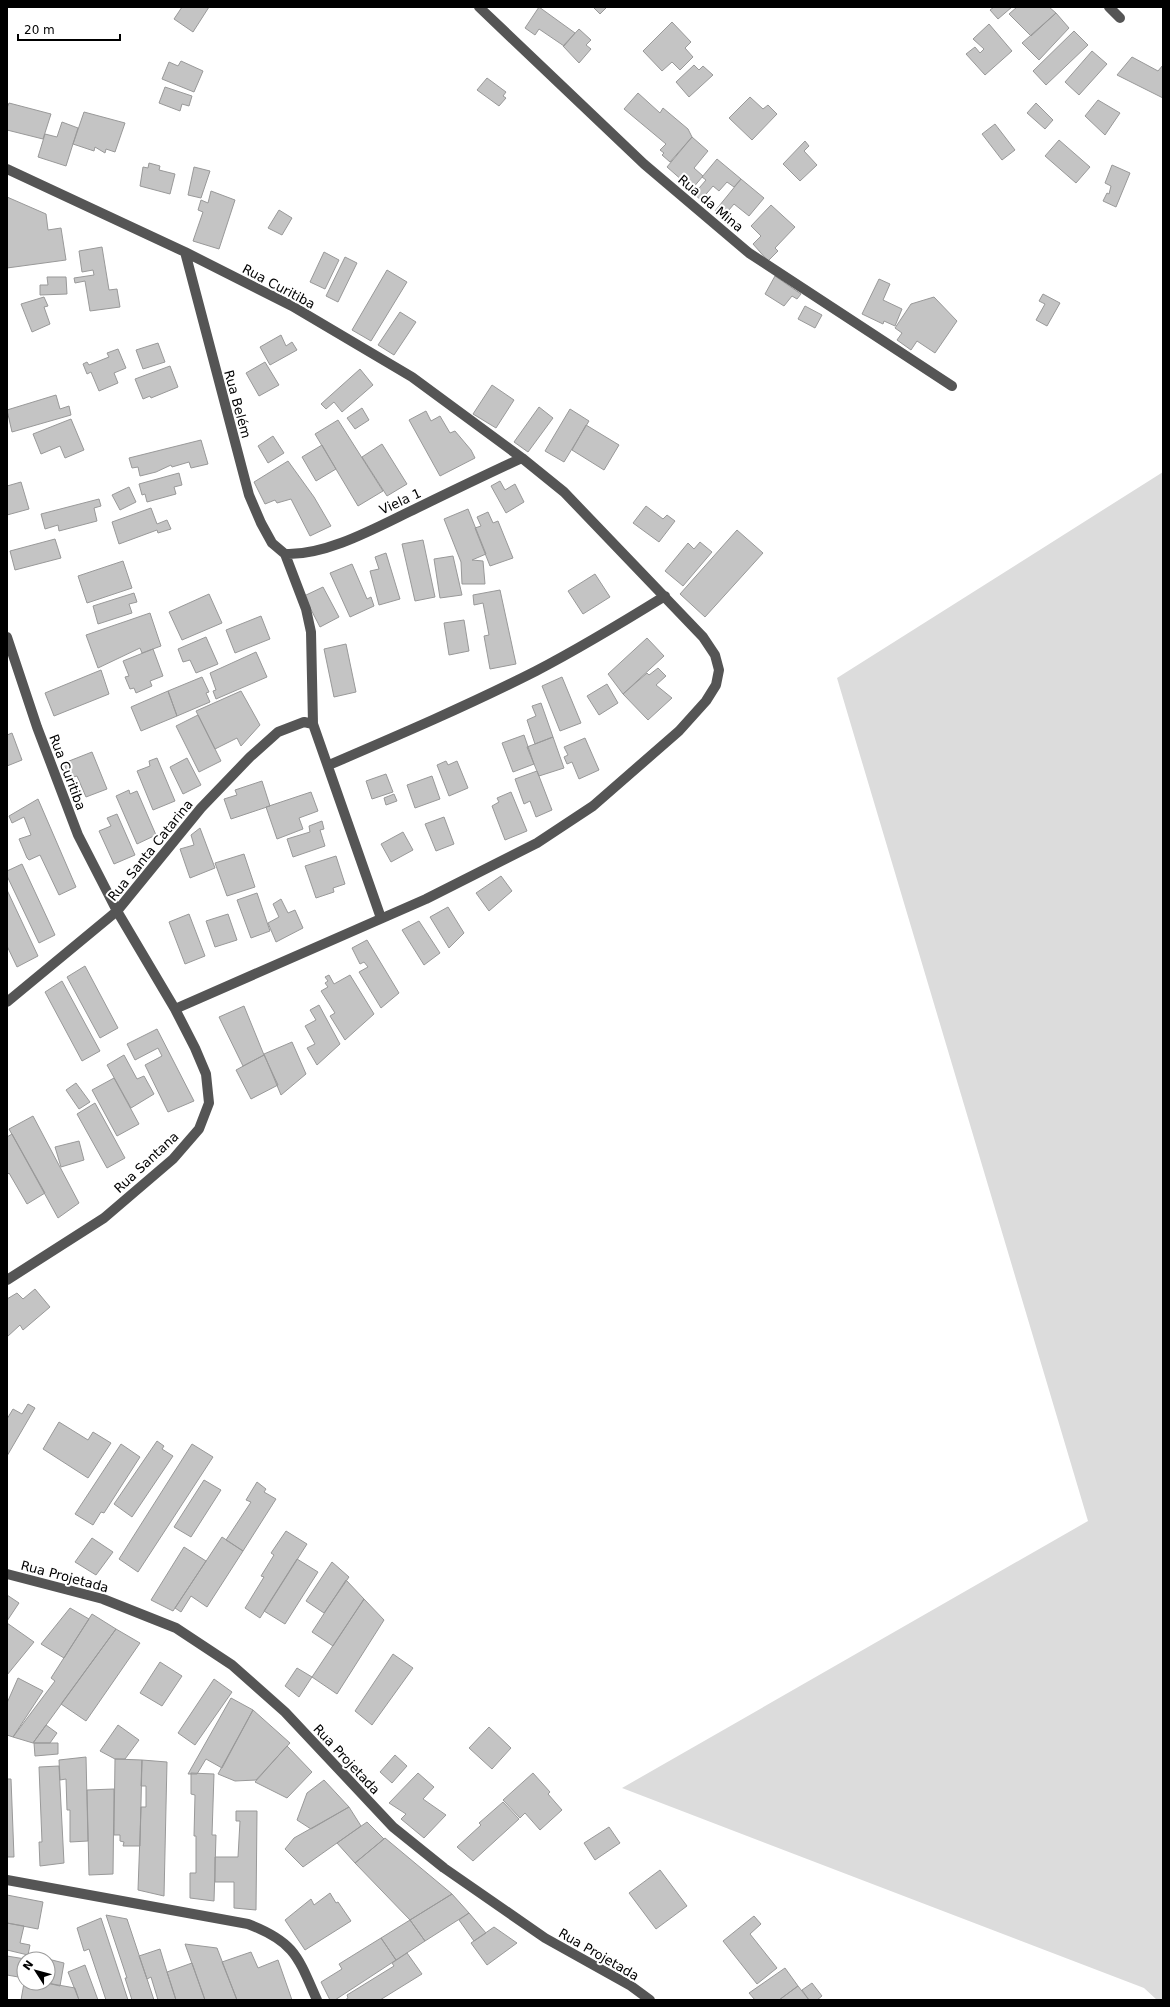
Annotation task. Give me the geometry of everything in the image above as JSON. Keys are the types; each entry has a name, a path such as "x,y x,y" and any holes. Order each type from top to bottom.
{"street":[{"name":"Rua da Mina","path":"479,7 644,164 749,252 952,386"},
{"path":"1110,7 1120,18"},
{"name":"Rua Curitiba","path":"7,169 185,252 292,306 412,377 522,458 564,492 703,637 715,655 719,670 716,685 706,701 680,731 593,806 537,843 426,898 175,1009"},
{"name":"Rua Belém","path":"185,252 249,495 261,523 272,543 285,554"},
{"name":"Viela 1","path":"285,554 301,555 329,548 393,520 522,458"},
{"path":"285,554 306,609 311,632 313,724 329,765 381,918"},
{"path":"329,765 467,704 537,670 601,635 665,596"},
{"name":"Rua Curitiba","path":"7,637 37,727 78,834 117,911"},
{"name":"Rua Santa Catarina","path":"7,1002 117,911 201,808 250,757 278,732 304,722 313,724"},
{"name":"Rua Santana","path":"7,1280 104,1218 173,1159 199,1128 209,1103 206,1074 195,1048 175,1009 117,911"},
{"name":"Rua Projetada","path":"7,1574 103,1598 176,1628 232,1665 285,1712 393,1827 444,1868 545,1938 631,1986 650,2000"},
{"path":"7,1880 205,1915 260,1928 271,1933 285,1944 298,1959 317,2000"}],"shaded area":[{"path":"1163,472 1163,2000 1157,2000 1144,1988 622,1788 1088,1521 837,678"}],"building":[{"path":"182,7 209,7 193,32 174,19"},
{"path":"539,7 575,33 564,46 539,29 535,35 525,28"},
{"path":"593,7 607,7 600,14"},
{"path":"994,7 1012,7 998,19 990,10"},
{"path":"1017,7 1049,7 1056,13 1031,36 1009,14"},
{"path":"1056,13 1069,28 1039,60 1022,43"},
{"path":"672,22 691,42 685,48 693,57 680,70 672,62 662,71 643,51"},
{"path":"989,24 1012,51 985,75 966,54 975,47 980,53 984,49 973,39"},
{"path":"579,29 591,40 586,45 591,49 579,63 563,46"},
{"path":"1074,31 1088,45 1046,85 1033,71"},
{"path":"1092,51 1107,64 1079,95 1065,82"},
{"path":"1132,57 1158,71 1163,65 1163,98 1117,75"},
{"path":"181,61 203,71 194,92 162,79 169,62 178,66"},
{"path":"694,65 699,70 703,66 713,75 689,97 676,82"},
{"path":"487,78 506,92 503,96 506,98 499,106 477,90"},
{"path":"165,87 192,96 189,106 182,104 180,111 159,103"},
{"path":"638,93 660,113 663,108 688,129 692,137 670,162 662,155 664,153 660,150 666,144 624,109"},
{"path":"750,97 763,109 768,105 777,114 752,140 729,118"},
{"path":"1098,100 1120,113 1105,135 1085,116"},
{"path":"9,103 51,114 43,139 7,130 7,108"},
{"path":"1036,103 1053,120 1045,129 1027,113"},
{"path":"84,112 125,123 115,152 106,149 105,153 95,147 94,151 73,144"},
{"path":"62,122 78,128 66,166 38,157 45,134 57,137"},
{"path":"995,124 1015,150 1002,160 982,134"},
{"path":"692,137 708,151 694,168 703,176 692,189 667,167"},
{"path":"1059,140 1090,167 1076,183 1045,156"},
{"path":"805,141 809,146 804,151 817,165 800,181 783,164"},
{"path":"717,159 741,179 734,187 727,182 719,191 713,186 701,200 694,194 706,180 702,177"},
{"path":"149,163 160,166 159,170 175,174 170,194 140,186 143,167 148,168"},
{"path":"1112,165 1130,173 1116,207 1103,201 1107,193 1109,194 1111,186 1105,183"},
{"path":"194,167 210,171 201,198 188,195"},
{"path":"741,179 764,198 749,216 734,204 723,217 715,211"},
{"path":"211,191 235,200 219,249 193,241 203,212 198,210 201,200 208,203"},
{"path":"7,197 46,214 48,230 61,228 66,260 7,268"},
{"path":"771,205 795,227 775,248 778,251 768,261 753,244 761,236 751,226"},
{"path":"279,210 292,218 282,235 268,228"},
{"path":"102,247 109,290 117,289 120,307 90,311 85,281 75,283 74,278 94,275 93,270 82,272 79,251"},
{"path":"324,252 339,260 325,289 310,282"},
{"path":"345,257 357,263 338,302 326,296"},
{"path":"387,270 407,282 371,341 352,330"},
{"path":"775,276 801,294 797,299 792,296 784,306 765,294"},
{"path":"47,277 66,277 67,294 40,295 40,285 48,285"},
{"path":"879,279 890,284 883,300 902,309 895,326 884,321 883,324 862,314"},
{"path":"1043,294 1060,303 1047,326 1036,320 1045,304 1039,301"},
{"path":"44,297 48,306 44,307 50,324 32,332 21,304"},
{"path":"934,297 957,321 935,353 917,341 911,350 897,340 902,333 895,328 911,304"},
{"path":"805,306 822,315 815,328 798,319"},
{"path":"400,312 416,322 394,355 378,345"},
{"path":"281,335 286,346 292,342 297,350 270,365 260,347"},
{"path":"158,343 165,362 143,369 136,350"},
{"path":"118,349 126,368 114,373 118,383 99,391 91,372 87,374 83,364 87,362 89,365 109,357 107,353"},
{"path":"265,362 279,385 259,396 246,373"},
{"path":"170,366 178,387 151,398 150,396 143,399 135,379"},
{"path":"360,369 373,385 342,412 334,402 326,409 321,404"},
{"path":"492,385 514,400 496,428 473,414"},
{"path":"56,395 60,409 69,406 71,415 12,432 7,410"},
{"path":"539,407 553,418 528,452 514,442"},
{"path":"362,408 369,420 355,429 347,418"},
{"path":"570,409 589,421 564,462 545,451"},
{"path":"426,411 431,421 440,416 450,433 455,431 471,450 475,458 440,476 409,420"},
{"path":"71,419 84,450 65,458 60,446 41,454 33,434"},
{"path":"338,420 383,491 358,506 315,434"},
{"path":"586,425 619,445 604,470 572,450"},
{"path":"273,436 284,453 268,463 258,446"},
{"path":"201,440 208,464 191,468 189,462 172,467 171,465 156,472 140,476 138,467 132,468 129,458"},
{"path":"382,444 407,484 387,496 362,457"},
{"path":"322,445 336,469 316,481 302,457"},
{"path":"288,461 314,497 331,526 310,536 291,499 277,503 275,500 265,504 254,482"},
{"path":"179,473 182,485 174,487 176,494 147,502 145,494 142,495 139,484"},
{"path":"500,481 505,490 515,484 524,502 506,513 491,486"},
{"path":"21,482 29,509 7,515 7,486"},
{"path":"129,487 136,502 120,510 112,495"},
{"path":"99,499 101,506 94,508 97,521 59,531 58,525 45,529 41,514"},
{"path":"646,506 663,519 667,515 675,521 659,542 633,523"},
{"path":"151,508 157,524 167,520 171,529 158,533 157,530 119,544 112,522"},
{"path":"468,509 486,554 472,560 483,561 485,584 462,584 461,562 444,519"},
{"path":"488,512 493,523 498,521 513,558 490,566 475,528 481,526 477,517"},
{"path":"737,530 763,553 705,617 680,594"},
{"path":"55,539 61,558 15,570 10,551"},
{"path":"423,540 435,597 415,601 402,544"},
{"path":"700,542 712,552 683,586 665,571 688,543 694,549"},
{"path":"386,553 400,599 379,605 370,571 379,569 375,557"},
{"path":"453,556 462,595 440,598 434,559"},
{"path":"123,561 132,588 87,603 78,576"},
{"path":"352,564 367,599 371,597 374,606 350,617 330,573"},
{"path":"595,574 610,597 583,614 568,591"},
{"path":"323,587 339,617 320,627 304,596"},
{"path":"500,590 516,664 490,669 484,636 489,635 483,603 474,605 473,595"},
{"path":"134,593 137,602 129,604 132,613 98,624 93,606"},
{"path":"209,594 222,623 182,640 169,612"},
{"path":"150,613 161,646 142,653 140,648 98,668 86,635"},
{"path":"261,616 270,639 235,653 226,630"},
{"path":"464,620 469,651 449,655 444,623"},
{"path":"206,637 218,664 196,673 190,660 183,662 178,649"},
{"path":"647,638 664,656 623,694 608,674"},
{"path":"346,644 356,692 334,697 324,649"},
{"path":"153,649 163,676 150,681 152,686 136,693 134,688 130,689 125,677 129,676 123,661"},
{"path":"256,652 267,677 216,699 213,691 216,690 210,673"},
{"path":"658,668 666,676 656,685 672,698 648,720 623,694 647,673 649,675"},
{"path":"101,670 109,694 54,716 45,693"},
{"path":"202,677 209,692 206,693 210,702 177,716 168,691"},
{"path":"562,677 581,723 560,731 542,686"},
{"path":"607,684 618,703 599,715 587,696"},
{"path":"168,691 177,716 141,731 131,707"},
{"path":"241,691 260,725 241,746 237,738 215,749 196,711"},
{"path":"541,703 553,737 535,744 527,720 536,716 532,706"},
{"path":"198,715 221,761 199,772 176,726"},
{"path":"12,733 22,760 7,766 7,735"},
{"path":"524,735 534,764 513,772 502,743"},
{"path":"553,737 564,768 539,776 527,747"},
{"path":"585,738 599,770 579,779 572,762 567,764 564,757 568,755 564,747"},
{"path":"92,752 107,789 86,797 77,776 69,778 64,763"},
{"path":"157,758 175,801 153,810 137,771 150,766 149,761"},
{"path":"187,758 201,785 183,794 170,767"},
{"path":"446,761 448,765 457,761 468,788 449,796 437,765"},
{"path":"537,771 552,810 536,817 530,801 524,804 515,779"},
{"path":"386,774 393,792 372,799 366,781"},
{"path":"432,776 440,799 415,808 407,785"},
{"path":"262,781 270,806 231,819 224,799 237,795 235,790"},
{"path":"129,790 130,794 137,791 156,835 137,844 116,796"},
{"path":"311,792 318,811 299,818 303,829 277,839 266,807"},
{"path":"511,792 527,831 505,840 492,806 499,802 497,798"},
{"path":"394,794 397,801 386,805 384,798"},
{"path":"38,799 76,887 59,895 40,855 29,860 27,858 19,839 31,835 24,817 12,823 9,816"},
{"path":"117,814 135,855 114,864 99,831 111,826 107,818"},
{"path":"444,817 454,844 436,851 425,824"},
{"path":"322,821 324,829 320,830 325,846 293,857 287,839 310,832 309,826"},
{"path":"200,828 215,868 190,878 180,849 194,845 191,835"},
{"path":"403,832 413,850 391,862 381,844"},
{"path":"244,854 255,887 227,896 215,863"},
{"path":"336,856 345,884 333,888 334,892 316,898 305,866"},
{"path":"22,864 55,935 39,943 7,876 7,871"},
{"path":"501,876 512,891 489,911 476,893"},
{"path":"7,890 38,956 17,967 7,946"},
{"path":"257,893 270,931 251,938 237,900"},
{"path":"281,899 288,913 295,910 303,928 276,942 268,923 279,917 273,904"},
{"path":"448,907 464,933 449,948 430,917"},
{"path":"189,914 205,956 185,964 169,922"},
{"path":"228,914 237,940 215,947 206,921"},
{"path":"419,921 440,953 424,965 402,930"},
{"path":"367,940 399,993 381,1008 359,972 368,967 364,962 360,964 352,948"},
{"path":"85,966 118,1028 100,1038 67,977"},
{"path":"329,975 334,984 350,975 374,1014 345,1040 330,1016 335,1013 321,991 328,987 325,983 328,981 325,977"},
{"path":"62,981 100,1051 82,1061 45,992"},
{"path":"319,1005 340,1044 317,1065 307,1048 315,1044 305,1026 316,1020 310,1010"},
{"path":"244,1006 264,1055 243,1066 219,1017"},
{"path":"157,1029 194,1101 168,1112 145,1065 162,1056 158,1048 135,1060 127,1044"},
{"path":"292,1042 306,1074 281,1095 264,1054"},
{"path":"124,1055 137,1079 144,1076 154,1094 131,1108 107,1065"},
{"path":"264,1055 278,1085 251,1099 236,1070"},
{"path":"114,1078 139,1124 117,1136 92,1090"},
{"path":"76,1083 90,1102 79,1109 66,1090"},
{"path":"95,1103 125,1158 107,1168 77,1114"},
{"path":"33,1116 79,1203 58,1218 9,1129"},
{"path":"12,1134 45,1193 27,1204 9,1173 7,1175 7,1137"},
{"path":"79,1141 84,1160 61,1167 55,1147"},
{"path":"35,1289 50,1307 23,1330 20,1325 7,1337 7,1299 17,1293 23,1299"},
{"path":"28,1404 35,1408 7,1456 7,1419 13,1409 22,1414"},
{"path":"59,1422 88,1440 93,1432 111,1443 88,1478 43,1449"},
{"path":"157,1441 164,1446 162,1449 173,1456 132,1517 114,1504"},
{"path":"121,1444 140,1457 104,1513 101,1512 93,1525 75,1514"},
{"path":"192,1444 213,1457 138,1572 119,1559"},
{"path":"204,1480 221,1490 191,1537 174,1527"},
{"path":"257,1482 266,1489 264,1492 276,1499 243,1551 226,1540 251,1502 246,1500"},
{"path":"286,1531 307,1544 260,1618 245,1608 264,1577 261,1576 274,1555 271,1553"},
{"path":"222,1537 243,1551 207,1607 191,1596 181,1612 175,1608"},
{"path":"92,1538 113,1552 96,1575 75,1562"},
{"path":"184,1547 206,1561 173,1611 151,1600"},
{"path":"297,1559 318,1572 285,1624 264,1611"},
{"path":"332,1562 349,1577 324,1613 306,1601"},
{"path":"346,1580 364,1599 333,1646 312,1632"},
{"path":"7,1595 19,1603 7,1621"},
{"path":"364,1599 384,1620 337,1694 312,1677"},
{"path":"70,1608 89,1619 64,1658 41,1644"},
{"path":"92,1614 116,1629 33,1743 13,1737 55,1681 51,1678"},
{"path":"7,1623 34,1642 7,1675"},
{"path":"116,1629 140,1643 86,1721 61,1704"},
{"path":"393,1654 413,1668 372,1725 355,1711"},
{"path":"160,1662 182,1676 162,1706 140,1693"},
{"path":"297,1668 312,1677 299,1697 285,1686"},
{"path":"18,1678 43,1691 13,1737 7,1735 7,1703"},
{"path":"214,1679 232,1692 195,1745 178,1733"},
{"path":"231,1698 253,1710 222,1768 206,1759 197,1774 188,1774"},
{"path":"253,1710 290,1743 256,1780 235,1781 218,1774"},
{"path":"46,1725 57,1733 50,1743 33,1743"},
{"path":"118,1725 139,1740 125,1759 115,1759 100,1751"},
{"path":"489,1727 511,1748 492,1769 469,1748"},
{"path":"34,1743 58,1743 58,1754 35,1756"},
{"path":"287,1746 312,1772 287,1798 255,1782"},
{"path":"395,1755 407,1766 392,1783 380,1772"},
{"path":"86,1757 88,1841 70,1842 70,1810 67,1810 66,1779 60,1780 59,1760"},
{"path":"115,1759 142,1760 140,1846 123,1846 124,1842 120,1841 120,1835 114,1835"},
{"path":"142,1760 167,1762 164,1896 138,1890 141,1807 146,1807 146,1786 141,1786"},
{"path":"59,1766 64,1863 40,1866 39,1842 42,1842 39,1767"},
{"path":"191,1773 214,1774 212,1835 216,1835 214,1901 190,1898 190,1873 196,1873 196,1836 194,1836 195,1795 191,1794"},
{"path":"418,1773 434,1787 423,1799 446,1815 424,1838 401,1819 406,1814 389,1803"},
{"path":"533,1773 550,1792 548,1794 562,1810 540,1830 525,1813 520,1818 503,1800"},
{"path":"7,1779 11,1779 14,1857 7,1857"},
{"path":"324,1780 349,1807 311,1829 297,1820 307,1793"},
{"path":"114,1789 113,1874 89,1875 87,1790"},
{"path":"503,1802 519,1819 473,1861 457,1847 481,1825 479,1823"},
{"path":"349,1807 361,1826 303,1867 285,1849 294,1838"},
{"path":"236,1811 257,1811 256,1910 234,1908 234,1882 215,1882 215,1857 238,1857 240,1821 236,1821"},
{"path":"367,1822 384,1839 355,1863 337,1843"},
{"path":"609,1827 620,1843 595,1860 584,1843"},
{"path":"385,1838 452,1894 410,1920 355,1863"},
{"path":"660,1870 687,1906 656,1929 629,1893"},
{"path":"330,1893 351,1921 305,1950 285,1920 311,1899 314,1905"},
{"path":"452,1894 469,1913 425,1941 410,1920"},
{"path":"7,1895 43,1902 38,1929 7,1923"},
{"path":"469,1913 486,1933 474,1941 459,1920"},
{"path":"106,1915 127,1919 154,2000 132,2000 125,1978 127,1978"},
{"path":"754,1916 761,1924 750,1934 777,1968 757,1984 723,1941"},
{"path":"101,1918 128,2000 106,2000 89,1949 84,1951 77,1928"},
{"path":"410,1920 425,1941 396,1960 381,1938"},
{"path":"7,1923 24,1926 20,1943 30,1945 29,1951 16,1952 7,1950"},
{"path":"494,1927 517,1943 487,1965 471,1943"},
{"path":"381,1938 396,1960 335,2000 330,2000 321,1982 342,1969 339,1964"},
{"path":"185,1944 217,1948 237,2000 205,2000"},
{"path":"160,1949 176,2000 158,2000 151,1977 147,1979 139,1956"},
{"path":"251,1952 258,1968 278,1960 292,2000 237,2000 222,1962"},
{"path":"407,1953 422,1974 380,2000 345,2000 348,1998 347,1995 394,1966 392,1963"},
{"path":"7,1956 16,1958 16,1977 7,1975"},
{"path":"56,1961 64,1963 60,1986 56,1985"},
{"path":"192,1963 205,2000 176,2000 167,1972"},
{"path":"85,1965 98,2000 79,2000 68,1972"},
{"path":"785,1968 798,1986 779,2000 755,2000 749,1993"},
{"path":"812,1983 822,1996 817,2000 809,2000 802,1990"},
{"path":"56,1985 75,1988 79,2000 21,2000 23,1991 56,1991"},
{"path":"798,1986 809,2000 779,2000"}]}
